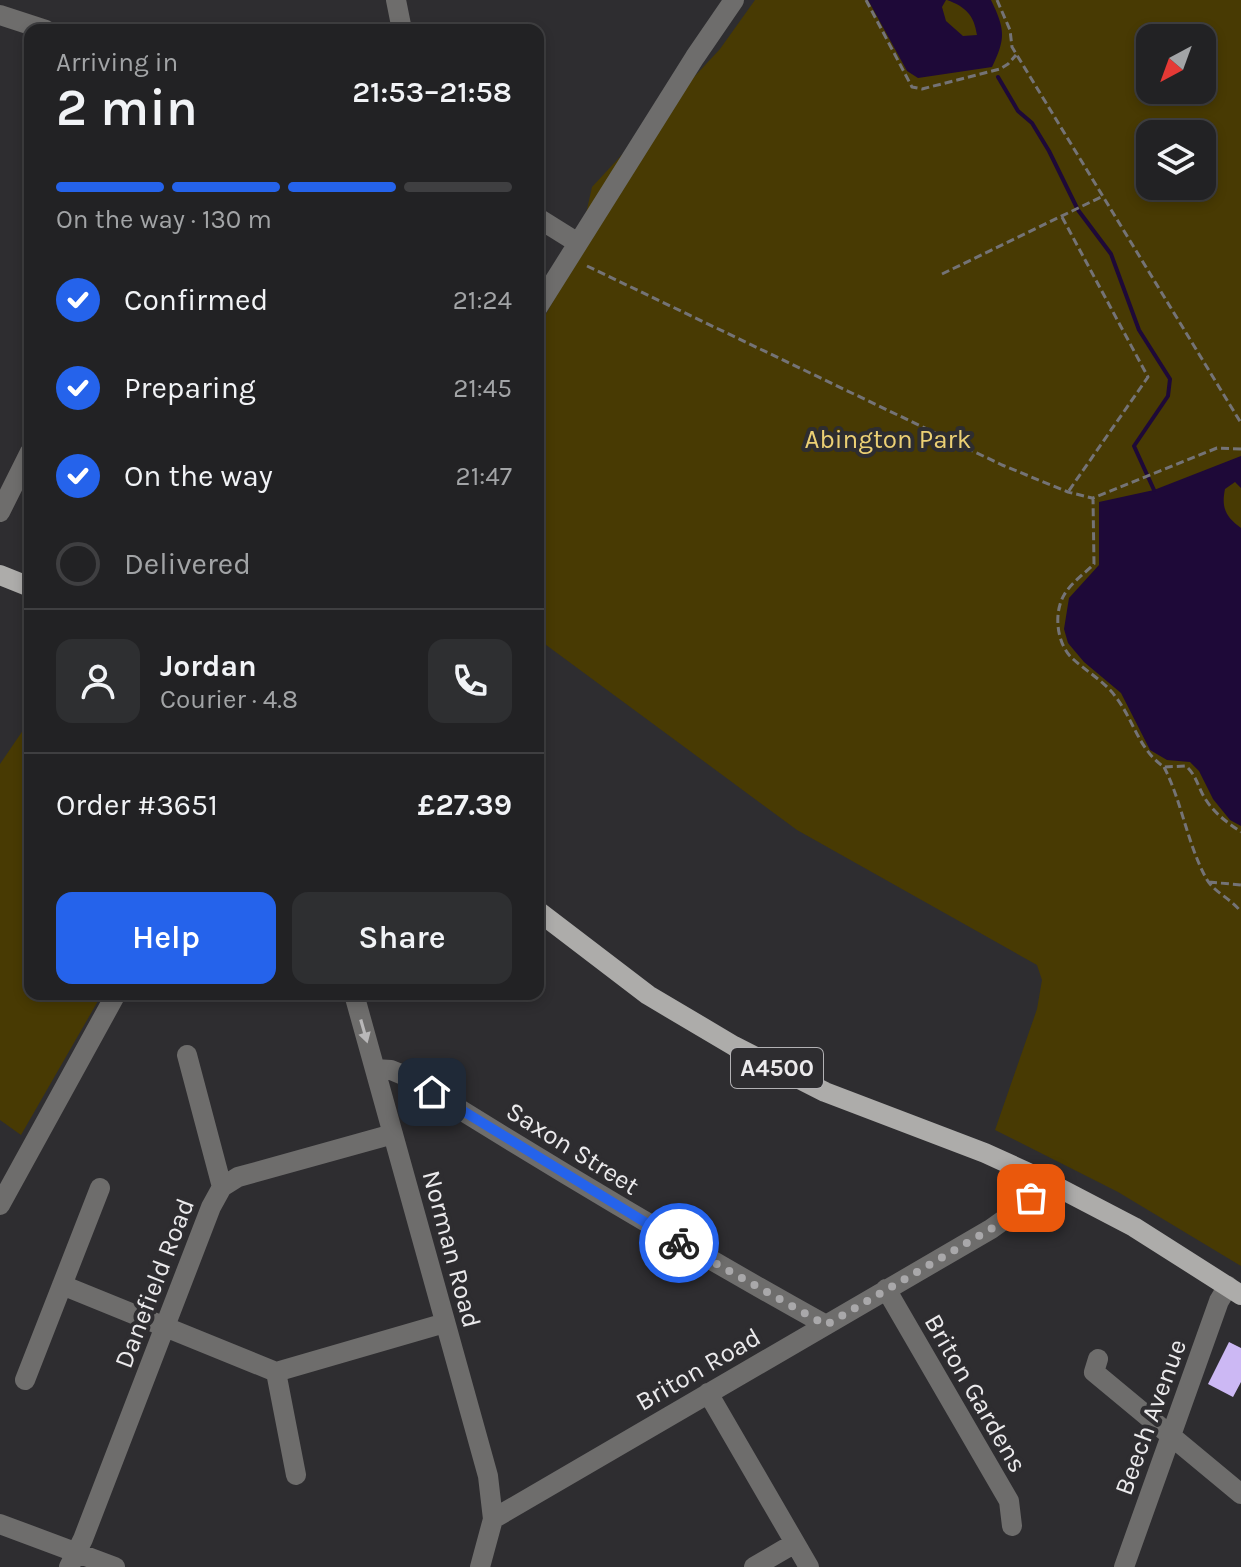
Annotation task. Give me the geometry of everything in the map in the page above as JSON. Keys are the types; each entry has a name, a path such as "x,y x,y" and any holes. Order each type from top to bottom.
{"main road":[{"path":"0,575 24,585"},
{"name":"A4500","path":"544,916 648,995 734,1046 825,1092 985,1153 1042,1179 1134,1227 1235,1291"}],"street":[{"path":"396,0 401,24"},
{"path":"544,297 734,0"},
{"path":"0,15 28,24"},
{"path":"544,222 578,243"},
{"path":"0,512 24,464"},
{"path":"0,1205 113,1000"},
{"name":"Norman Road","path":"356,1000 488,1476 493,1519"},
{"path":"187,1055 222,1187"},
{"name":"Saxon Street","path":"375,1069 391,1070 408,1077 593,1192 826,1325"},
{"name":"Danefield Road","path":"72,1560 211,1207 222,1187 238,1177 393,1134"},
{"name":"Briton Road","path":"493,1519 1010,1217 1031,1198 1042,1179"},
{"path":"25,1380 100,1188"},
{"path":"62,1285 276,1372 445,1323"},
{"name":"Briton Gardens","path":"886,1289 1009,1501 1012,1526"},
{"name":"Beech Avenue","path":"1124,1567 1219,1301 1235,1291"},
{"path":"1098,1359 1094,1372 1241,1494"},
{"path":"276,1372 296,1475"},
{"path":"708,1393 809,1567"},
{"path":"480,1567 493,1519"},
{"path":"0,1524 72,1560 115,1567"},
{"path":"754,1567 795,1543"}],"path":[{"path":"866,0 912,87 922,89 1000,69 1016,55"},
{"path":"997,0 1010,30 1016,55 1241,423"},
{"path":"942,274 1102,197"},
{"path":"1062,217 1148,377 1068,492"},
{"path":"587,266 1002,465 1068,492 1093,498 1217,448 1241,449"},
{"path":"1093,498 1094,564 1064,595 1059,613 1062,645 1069,657 1114,694 1145,751 1164,767 1173,783 1207,881 1234,902 1241,912"},
{"path":"1164,767 1186,766 1194,773 1205,799 1223,820 1241,832"},
{"path":"1207,881 1241,885"}],"green space":[{"name":"Abington Park","path":"755,0 1241,0 1241,1266 1118,1192 995,1130 1037,1009 1042,980 1037,965 797,830 544,643 544,317 575,263 592,187 720,49"},
{"path":"24,729 24,1000 99,1000 21,1135 0,1120 0,764"}],"shaded area":[{"path":"868,0 946,0 942,7 946,21 963,36 977,35 974,22 964,9 947,0 991,0 1002,34 992,67 918,78 907,71"},
{"path":"1241,456 1241,488 1235,482 1225,489 1224,507 1228,516 1241,528 1241,826 1230,820 1213,799 1199,771 1190,762 1167,760 1150,750 1121,693 1084,662 1068,643 1064,629 1069,598 1099,565 1099,502 1154,490"}],"building":[{"path":"1229,1342 1241,1348 1241,1382 1233,1397 1208,1384"}],"waterway":[{"path":"998,77 1018,111 1032,123 1049,151 1078,210 1111,254 1139,330 1170,379 1168,396 1134,446 1154,490"}],"way so far":[{"path":"679,1243 826,1325 991,1229 1031,1198"}],"route":[{"path":"432,1092 679,1243"}]}
